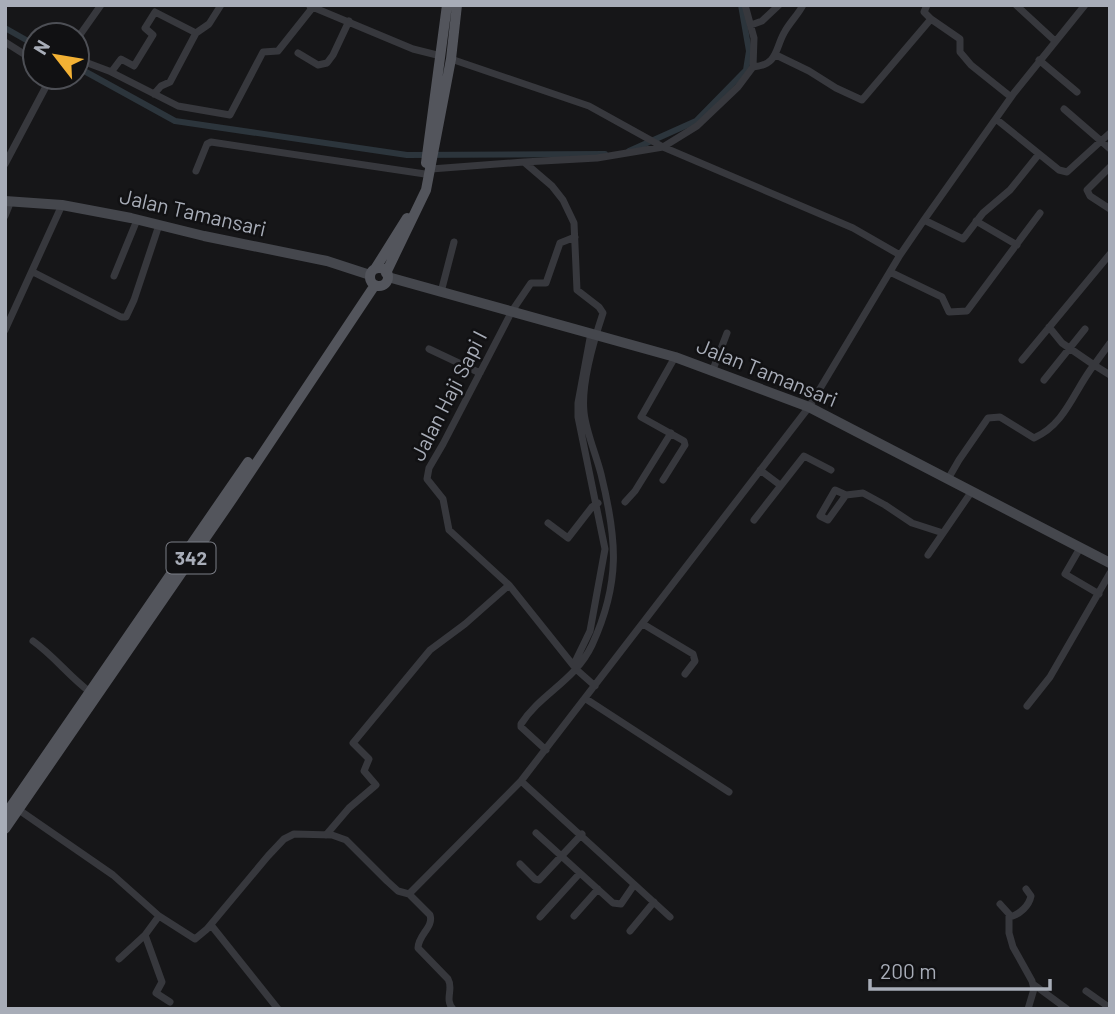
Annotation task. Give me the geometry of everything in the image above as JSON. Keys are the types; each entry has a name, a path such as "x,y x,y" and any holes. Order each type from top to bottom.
{"main road":[{"name":"342","path":"446,58 447,5"},
{"name":"342","path":"5,829 10,809 52,754 377,276 417,200 429,169 457,5"},
{"name":"Jalan Tamansari","path":"8,201 62,205 327,261 675,357 808,407 1110,562"},
{"name":"342","path":"52,754 90,692 179,569"}],"street":[{"path":"89,21 101,5"},
{"path":"154,94 161,86 170,82 196,33 209,24 221,5"},
{"path":"196,171 205,148 211,142 429,169 597,158 661,146 697,126 738,87 753,67 755,49 745,5"},
{"path":"751,26 762,21 779,5"},
{"path":"753,67 765,64 776,55 783,34 803,5"},
{"path":"927,5 924,12 960,39 960,52 971,65 1011,97"},
{"path":"1016,5 1055,41"},
{"path":"409,894 521,781 586,699 808,407 924,220 1011,97 1085,5"},
{"path":"91,64 183,107 230,115 263,52 277,52 281,49 311,6 413,49 589,106 661,146 853,228 900,256"},
{"path":"109,71 113,71 121,59 132,66 135,65 153,36 145,28 155,12 196,33"},
{"path":"776,55 862,100 931,19"},
{"path":"298,53 318,65 327,63 349,21"},
{"path":"5,42 21,52"},
{"path":"1039,60 1077,92"},
{"path":"5,164 44,91"},
{"path":"1064,109 1110,149"},
{"path":"996,119 1059,170 1067,172 1110,133"},
{"path":"924,220 961,240 976,221 1010,191 1039,154"},
{"path":"524,162 563,200 574,223 576,290 603,313 593,334 578,402 578,417 604,538 604,562 590,631 576,667"},
{"path":"1110,167 1087,190 1090,196 1110,209"},
{"path":"5,216 8,201"},
{"path":"5,330 62,205"},
{"path":"890,272 942,297 949,312 962,313 969,310 1040,213"},
{"path":"114,276 137,220"},
{"path":"976,221 1017,245"},
{"path":"33,272 121,317 126,317 159,225"},
{"name":"Jalan Haji Sapi I","path":"575,237 560,243 546,283 531,283 512,311 429,468 427,479 443,499 449,530 509,585 576,667 595,686"},
{"path":"441,292 454,242"},
{"path":"1022,360 1110,254"},
{"path":"1049,327 1069,349 1110,375"},
{"path":"1044,380 1086,329"},
{"path":"712,372 727,333"},
{"path":"546,750 521,724 576,667 597,633 614,576 614,543 584,410 593,334"},
{"path":"948,479 988,418 1000,417 1030,438 1037,437 1068,410 1078,386 1110,343"},
{"path":"429,349 480,373"},
{"path":"663,480 685,445 684,441 641,417 675,357"},
{"path":"625,502 635,491 671,433"},
{"path":"754,520 804,456 831,470"},
{"path":"760,470 780,485"},
{"path":"928,555 972,491"},
{"path":"845,495 863,493 912,523 943,533"},
{"path":"596,502 607,505"},
{"path":"548,523 568,538 596,502"},
{"path":"1080,548 1065,574 1099,594"},
{"path":"1027,706 1050,677 1110,573"},
{"path":"326,835 349,808 376,785 363,771 369,759 354,743 430,650 465,624 509,585"},
{"path":"643,624 693,654 695,661 685,674"},
{"path":"33,641 63,665 68,674 90,692"},
{"path":"586,699 729,792"},
{"path":"521,781 670,916"},
{"path":"10,809 113,875 159,916 195,939 211,925 284,839 294,834 326,835 346,840 397,891 409,894 432,919 418,947 451,984 448,1001 453,1009"},
{"path":"536,833 617,905 621,904 634,885"},
{"path":"520,864 538,880 582,834"},
{"path":"540,917 580,873"},
{"path":"574,916 597,889"},
{"path":"1010,917 1020,913 1030,902 1031,896 1026,889"},
{"path":"630,931 654,902"},
{"path":"1000,904 1010,917 1009,933 1013,947 1033,984 1028,1009"},
{"path":"119,959 145,935 159,916"},
{"path":"211,925 278,1009"},
{"path":"145,935 162,981 156,993 170,1002"},
{"path":"1033,984 1067,1009"},
{"path":"1086,990 1110,1007"}],"waterway":[{"path":"629,151 696,121 746,70 749,51 741,5"},
{"path":"5,28 21,37"},
{"path":"91,75 175,121 407,155 605,154"}]}
